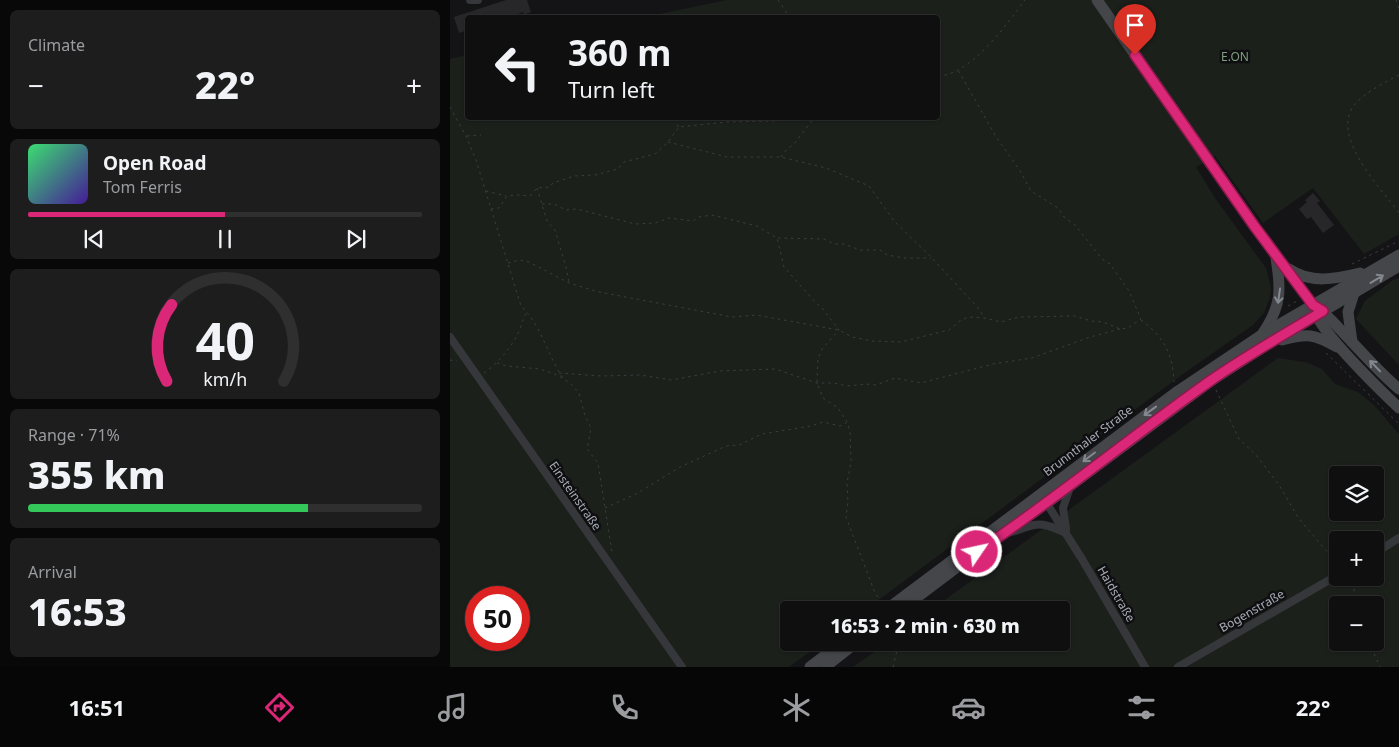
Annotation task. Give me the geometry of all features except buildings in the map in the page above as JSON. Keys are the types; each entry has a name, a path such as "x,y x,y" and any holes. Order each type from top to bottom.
{"main road":[{"path":"1096,0 1275,255 1317,311 1399,408"},
{"path":"1275,255 1280,281 1279,299 1265,339 1306,335 1347,346 1399,389"},
{"path":"1317,311 1371,270 1399,255"},
{"path":"1284,266 1296,274 1314,279 1342,277 1371,270"},
{"path":"1317,311 1354,293 1399,266"},
{"path":"1347,346 1348,312 1354,293"},
{"name":"Brunnthaler Straße","path":"890,601 1040,494 1178,391 1265,339 1317,311"},
{"name":"Brunnthaler Straße","path":"912,601 1070,486 1265,339"},
{"path":"810,667 831,651"},
{"path":"825,667 845,651"}],"street":[{"path":"470,0 478,0"},
{"name":"Einsteinstraße","path":"450,337 682,667"},
{"name":"Haidstraße","path":"1066,534 1063,508 1070,486"},
{"name":"Haidstraße","path":"1040,494 1145,667"},
{"path":"1005,534 1014,533 1036,525 1049,526 1066,534"},
{"path":"1384,547 1399,538"},
{"name":"Bogenstraße","path":"1178,667 1329,580"}],"path":[{"path":"778,0 788,15"},
{"path":"940,76 958,70 981,53 1025,0"},
{"path":"1396,0 1399,9"},
{"path":"958,70 995,135 1020,171 1031,191 1058,208 1064,217 1075,225 1102,259 1110,264 1129,291 1141,319 1152,328 1165,345 1172,360 1174,380"},
{"path":"1399,75 1374,88 1355,104 1348,119 1349,138 1361,164 1399,212"},
{"path":"450,107 466,136 486,190 521,306 541,333 554,366 563,378 579,393 585,416 591,428 587,449 598,463 612,547 611,566"},
{"path":"486,190 507,196 530,196 537,188 550,187 553,183 574,176 595,175 618,169 624,162 655,154 668,142 678,127 677,120"},
{"path":"678,127 727,122 779,120"},
{"path":"781,157 812,120"},
{"path":"466,136 481,135"},
{"path":"668,142 727,158 781,157 815,167 826,168 869,186 894,221 932,258 979,309 984,318"},
{"path":"537,188 547,221 555,230 569,283"},
{"path":"491,209 499,208 507,196"},
{"path":"542,204 554,204 566,210 577,209 635,224 655,223 669,218 693,220 712,215 757,226 777,238 824,239 834,244 844,244 860,250 880,250 887,255 904,258 932,258"},
{"path":"777,238 784,267 816,304 822,308 839,330 852,338 901,342 949,330 961,320 969,317 1001,322 1019,317 1075,316 1102,322 1120,329"},
{"path":"1349,266 1399,241"},
{"path":"508,263 520,260 529,262 569,283 600,292 732,316 756,315 839,330"},
{"path":"1289,305 1298,300"},
{"path":"478,378 497,363 519,332 527,312"},
{"path":"559,373 601,376 640,375 671,380 720,371 775,369 817,383 834,383 847,386 866,384 876,386 895,378 921,383 993,364 1032,358 1090,337 1128,328 1141,319"},
{"path":"839,330 822,349 818,359 817,383 823,398 838,408 847,422 850,432 851,462 846,483 848,502 846,517 876,593 881,601"},
{"path":"1320,349 1328,354 1399,424"},
{"path":"497,363 507,366 540,369 563,378"},
{"path":"1212,380 1239,439 1256,455 1279,485 1299,519 1329,554"},
{"path":"605,509 636,494 680,467 726,446 739,445 762,434 811,426 823,422 840,426 847,422"},
{"path":"893,667 897,651"},
{"path":"1373,651 1380,667"}],"green space":[{"name":"E.ON","path":"727,0 1399,0 1399,234 1364,254 1313,188 1263,223 1215,156 1196,167 1215,198 1266,268 1271,288 1264,313 1253,325 1183,374 877,601 780,601 780,651 811,651 789,667 450,667 450,59 465,55 465,120 940,120 940,15 655,15"},
{"path":"1399,278 1399,365 1356,319 1365,301 1393,280"},
{"path":"1278,358 1305,362 1322,369 1335,384 1358,392 1373,404 1399,434 1399,667 853,667 876,651 1070,651 1070,601 943,601"}],"route":[{"path":"977,552 1005,534 1212,380 1323,311 1313,305 1255,227 1135,55"}]}
